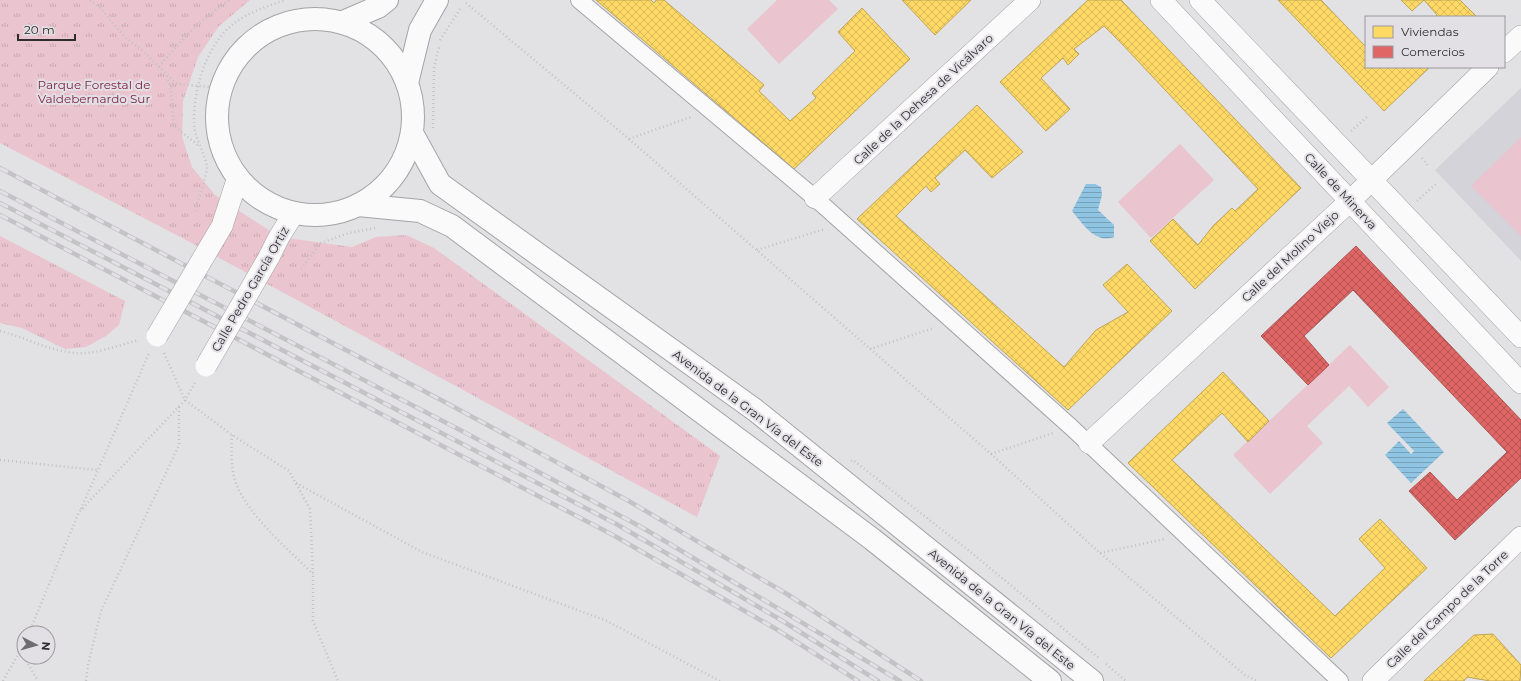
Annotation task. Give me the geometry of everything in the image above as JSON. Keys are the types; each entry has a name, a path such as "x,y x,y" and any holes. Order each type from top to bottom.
{"street":[{"path":"343,22 378,7 387,0"},
{"path":"407,83 420,30 437,0"},
{"path":"579,0 815,198 1071,427 1340,681"},
{"name":"Calle de la Dehesa de Vicálvaro","path":"815,198 1030,0"},
{"name":"Calle de Minerva","path":"1161,0 1521,383"},
{"path":"1200,0 1521,337"},
{"path":"305,19 324,19 343,22 364,32 383,45 397,62 407,83 413,108 423,131 407,152 397,171 377,194 358,205 340,212 321,215 294,213 278,208 263,200 250,190 238,177 228,161 222,144 218,125 218,106 222,88 230,70 240,54 269,30 287,23 305,19"},
{"path":"1505,51 1521,36"},
{"name":"Calle del Molino Viejo","path":"1088,443 1350,201 1487,68"},
{"name":"Avenida de la Gran Vía del Este","path":"423,131 440,184 755,410 1092,681"},
{"path":"157,336 222,226 238,177"},
{"path":"358,205 420,211 452,226 872,539 1050,681"},
{"name":"Calle Pedro García Ortiz","path":"206,366 294,213"},
{"name":"Calle del Campo de la Torre","path":"1373,681 1521,537"}],"path":[{"path":"90,0 100,8 126,38 144,52 167,76 178,84 196,87 222,88"},
{"path":"159,67 182,39 216,9 230,0"},
{"path":"195,211 208,168 194,124 196,87 217,41 235,22 273,4 286,0"},
{"path":"466,3 629,139 757,250 990,454 1100,553 1245,675 1257,681"},
{"path":"423,131 440,39 460,9"},
{"path":"167,76 171,90 174,126 200,146"},
{"path":"629,139 710,110"},
{"path":"1345,137 1367,116"},
{"path":"1412,206 1436,184"},
{"path":"757,250 844,224"},
{"path":"301,269 321,243 349,233 378,228"},
{"path":"870,349 953,322"},
{"path":"0,331 21,336 52,349 76,354 96,351 157,336"},
{"path":"157,336 185,400 232,435 289,470 296,482 310,509 314,621 338,681"},
{"path":"32,625 79,512 157,336"},
{"path":"79,512 180,406 206,366"},
{"path":"86,681 88,665 101,611 179,445 180,406"},
{"path":"990,454 1071,427"},
{"path":"232,435 231,452 237,486 260,521 313,574"},
{"path":"0,460 98,470"},
{"path":"849,464 853,460 973,554 1126,681"},
{"path":"296,482 422,552 607,621 720,681"},
{"path":"1100,553 1186,535"},
{"path":"3,681 16,659"},
{"path":"29,665 38,681"}],"shaded area":[{"path":"1521,88 1521,261 1435,170"}],"green space":[{"name":"Parque Forestal de Valdebernardo Sur","path":"0,0 250,0 219,26 198,57 183,101 182,137 192,167 215,195 279,237 352,247 376,237 406,235 434,248 720,456 697,517 188,241 0,143"},
{"path":"777,0 829,0 838,9 779,64 747,29"},
{"path":"1521,137 1521,236 1471,186"},
{"path":"1180,144 1214,180 1151,238 1118,202"},
{"path":"0,236 125,301 119,325 106,336 86,347 65,349 22,328 0,323"},
{"path":"1350,345 1389,387 1368,407 1349,386 1307,426 1323,443 1270,494 1233,455"}],"water":[{"path":"1086,184 1095,184 1101,187 1102,195 1098,210 1114,225 1114,237 1101,238 1090,232 1072,211"},
{"path":"1403,409 1444,452 1411,483 1385,455 1399,441 1411,454 1414,451 1387,423"}],"building: Viviendas":[{"path":"596,0 651,0 654,3 656,0 664,0 764,85 759,91 790,121 816,98 812,93 855,51 838,32 862,8 910,59 794,169"},
{"path":"902,0 971,0 935,35"},
{"path":"1088,0 1121,0 1301,188 1195,289 1150,241 1173,219 1198,245 1213,226 1232,208 1235,211 1258,189 1121,43 1104,26 1074,49 1079,54 1068,65 1063,58 1041,78 1070,109 1046,131 1000,82"},
{"path":"1278,0 1321,0 1365,46 1365,68 1429,68 1384,111"},
{"path":"1401,0 1424,0 1412,11"},
{"path":"1424,0 1460,0 1476,16 1436,16 1437,15"},
{"path":"977,105 1023,152 992,178 965,150 935,178 940,184 931,192 926,186 896,216 1064,367 1096,330 1128,312 1103,285 1127,264 1172,311 1068,410 857,219"},
{"path":"1223,372 1269,421 1248,442 1222,413 1172,460 1335,616 1385,568 1359,539 1380,519 1427,568 1331,658 1128,463"},
{"path":"1493,634 1521,665 1520,681 1490,681 1467,677 1464,681 1424,681 1474,635"}],"building: Comercios":[{"path":"1356,246 1521,420 1521,478 1455,540 1409,491 1430,472 1457,500 1507,452 1353,290 1304,336 1329,365 1308,385 1261,336"}],"railway":[{"path":"0,168 441,400 627,500 787,594 921,681"},
{"path":"0,191 462,431 643,528 900,681"},
{"path":"0,203 618,525 781,620 878,681"},
{"path":"0,215 613,535 776,629 858,681"}]}
